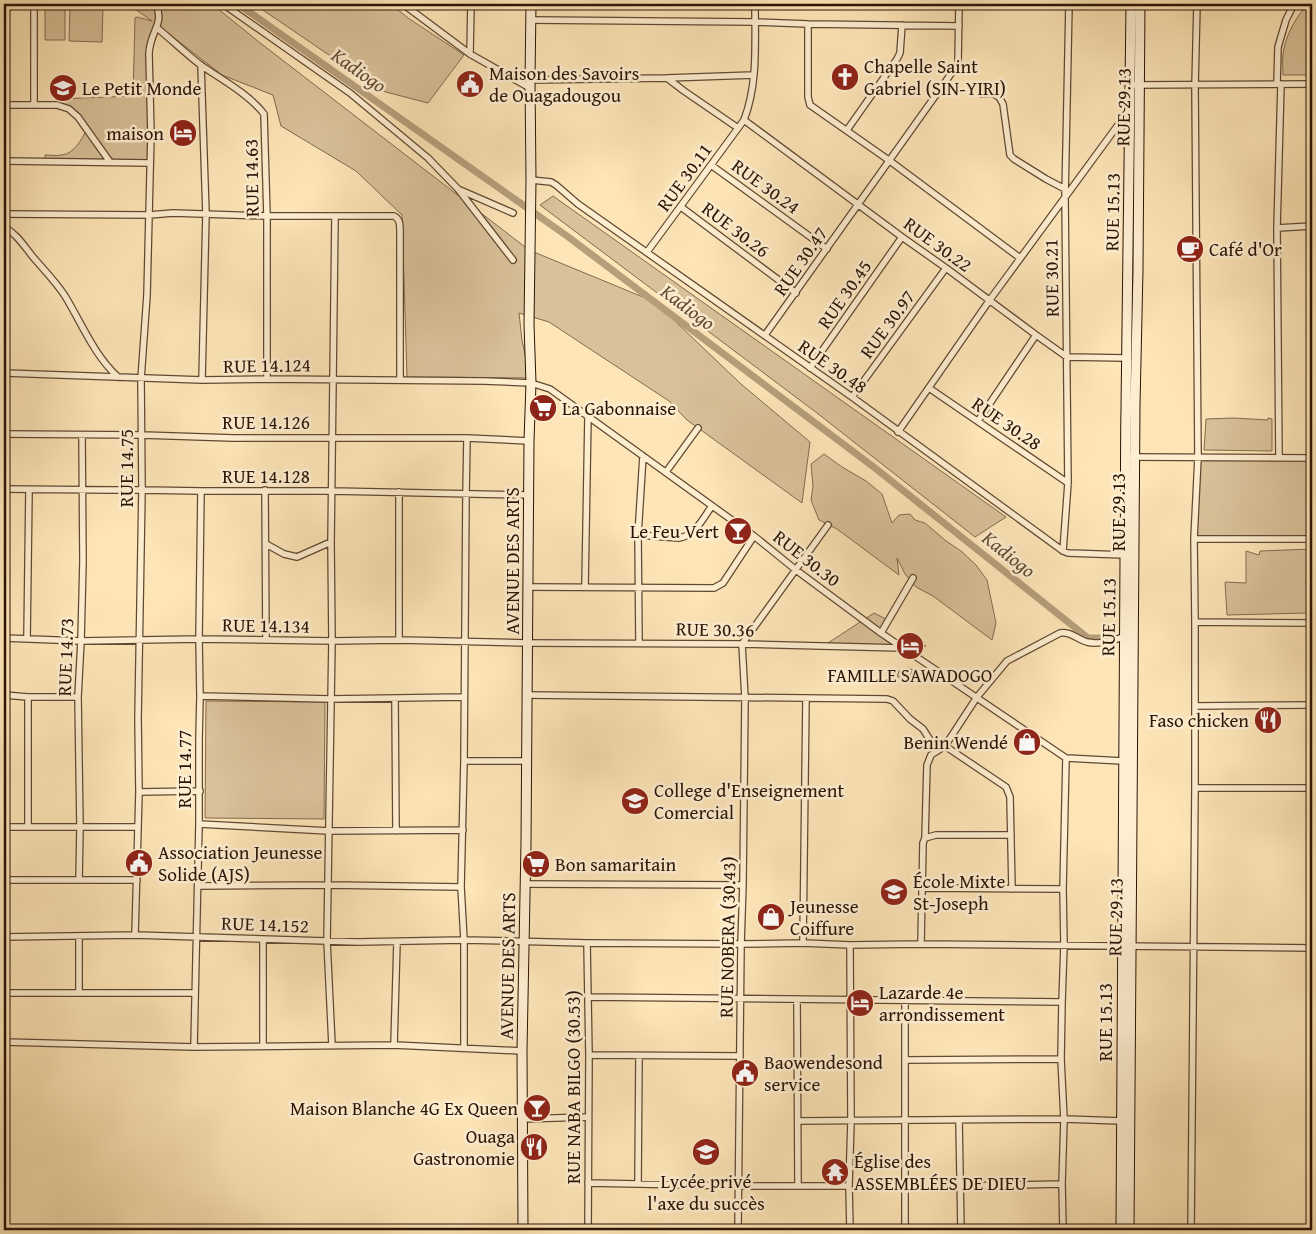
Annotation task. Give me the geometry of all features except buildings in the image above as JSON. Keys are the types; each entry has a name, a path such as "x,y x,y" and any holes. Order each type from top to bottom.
{"main road":[{"name":"AVENUE DES ARTS","path":"523,1230 522,1051 531,383 529,324 531,4"},
{"name":"RUE 15.13","path":"1121,1230 1126,946 1123,761 1126,358 1130,109 1134,85 1131,4"},
{"name":"RUE 29.13","path":"1129,1230 1126,946 1133,825 1135,458 1134,85 1140,4"}],"street":[{"path":"34,4 34,105"},
{"name":"RUE 14.75","path":"135,935 139,792 142,490 141,379 146,322 151,134 149,54 150,43 157,28 159,17 156,4"},
{"path":"223,4 350,93 428,158 458,189 513,260"},
{"path":"403,4 470,54 530,84 754,75"},
{"path":"470,54 471,4"},
{"path":"744,120 750,102 754,75 755,4"},
{"name":"RUE 30.47","path":"765,335 958,64 958,4"},
{"name":"RUE 30.21","path":"1063,551 1068,483 1065,189 1069,4"},
{"path":"1191,1230 1196,788 1194,539 1198,457 1195,86 1197,4"},
{"path":"1278,458 1278,47 1286,20 1294,4"},
{"path":"531,20 958,26"},
{"path":"808,24 808,100 810,104 890,160 1020,258"},
{"path":"847,130 897,59 900,53 902,25"},
{"name":"RUE 14.63","path":"157,28 244,96 264,114 267,216 267,379"},
{"path":"202,65 206,214 202,380"},
{"path":"667,78 738,128"},
{"path":"1134,85 1312,84"},
{"path":"982,94 992,94 999,97 1003,104 1010,155 1065,189"},
{"path":"4,105 64,106 74,112 110,162"},
{"path":"898,432 989,301 1130,109"},
{"name":"RUE 30.11","path":"647,252 744,120"},
{"name":"RUE 30.22","path":"744,120 989,301 1067,356"},
{"path":"4,161 150,163"},
{"name":"RUE 30.24","path":"711,165 827,248"},
{"name":"RUE 30.48","path":"531,180 551,182 556,185 578,204 852,397 1063,551 1068,553 1125,555"},
{"path":"458,189 513,213"},
{"name":"RUE 30.26","path":"681,207 796,293"},
{"path":"4,214 149,215 173,213 267,216 394,216 399,222 400,231 400,380"},
{"path":"332,1045 327,941 332,641 331,542 335,216"},
{"path":"1277,228 1312,226"},
{"path":"4,227 15,234 56,284 81,322 97,353 109,369 118,377"},
{"name":"RUE 30.45","path":"810,368 902,237"},
{"name":"RUE 30.97","path":"852,397 946,268"},
{"path":"978,421 1036,335"},
{"path":"1067,356 1126,358"},
{"name":"RUE 14.124","path":"4,373 141,379 334,379 531,383"},
{"name":"RUE 30.30","path":"531,383 550,389 754,536 796,570 881,633 1066,758"},
{"name":"RUE 30.28","path":"929,388 1068,483"},
{"path":"585,587 588,416"},
{"path":"666,472 698,428"},
{"name":"RUE 14.126","path":"4,434 233,438 467,438 529,441"},
{"name":"RUE 14.73","path":"79,880 78,698 81,640 82,435"},
{"path":"464,1048 464,940 461,887 467,438"},
{"path":"639,644 638,536 643,456"},
{"path":"1125,457 1312,458"},
{"name":"RUE 14.128","path":"4,489 332,490 528,495"},
{"path":"27,639 29,490"},
{"path":"265,490 266,640"},
{"name":"RUE 14.77","path":"194,1047 200,791 199,639 201,491"},
{"path":"398,492 400,640"},
{"path":"638,536 686,537 691,534 712,506"},
{"path":"742,644 828,525"},
{"path":"528,586 714,588 722,583 754,536"},
{"path":"1194,539 1312,539"},
{"path":"266,544 284,554 297,558 331,542"},
{"path":"881,633 913,578"},
{"path":"1196,622 1312,623"},
{"path":"921,944 927,765 931,756 945,746 977,697 1007,660 1065,632 1093,643 1124,637"},
{"name":"RUE 14.134","path":"4,638 81,640 400,640 527,643"},
{"name":"RUE 30.36","path":"527,643 742,644 903,648"},
{"name":"RUE NOBERA (30.43)","path":"738,1230 745,698 742,644"},
{"path":"4,695 78,698"},
{"path":"527,695 887,699 893,701 910,719 923,729 930,740 945,746 1006,787 1010,797 1012,890"},
{"path":"200,696 330,699 464,697"},
{"path":"28,697 28,826"},
{"path":"803,943 806,698"},
{"path":"395,699 396,831"},
{"path":"1195,706 1312,705"},
{"path":"1063,1230 1064,1120 1061,1059 1066,758 1123,761"},
{"path":"464,761 526,761"},
{"path":"1196,788 1312,788"},
{"path":"139,792 200,791"},
{"path":"199,824 329,831 462,830"},
{"path":"4,827 137,827"},
{"path":"925,838 936,835 1011,835"},
{"path":"4,880 136,880"},
{"path":"524,884 743,885"},
{"path":"198,886 461,887"},
{"path":"922,888 1063,889"},
{"name":"RUE 14.152","path":"4,937 135,935 264,940 397,942 464,940 587,943 1312,948"},
{"path":"79,936 79,993"},
{"path":"263,1046 264,940"},
{"path":"394,1045 397,942"},
{"name":"RUE NABA BILGO (30.53)","path":"587,943 588,1230"},
{"path":"850,945 850,1230"},
{"path":"4,993 195,993"},
{"path":"588,997 1062,1002"},
{"path":"796,1000 798,1186"},
{"path":"905,1000 905,1230"},
{"path":"4,1042 194,1047 394,1045 522,1051"},
{"path":"588,1055 740,1056"},
{"path":"638,1183 640,1056"},
{"path":"906,1060 1061,1059"},
{"path":"522,1119 588,1117"},
{"path":"960,1120 961,1230"},
{"path":"798,1121 1122,1121"},
{"path":"588,1183 849,1186"},
{"path":"961,1186 1062,1184"}],"shaded area":[{"path":"128,4 212,4 529,250 655,302 741,384 810,442 802,503 687,420 669,401 549,322 519,313 522,340 530,378 407,377 402,215 356,171 281,126 273,95 222,75 155,23 147,82 150,162 45,161 45,155 62,155 71,152 87,129 79,117 57,105 56,99 133,96 135,18 152,21"},
{"path":"254,4 391,4 408,18 464,55 428,103 382,91"},
{"path":"1309,4 1312,4 1312,75 1283,75 1283,57 1286,41 1296,20"},
{"path":"45,7 65,7 65,40 45,40"},
{"path":"70,7 103,7 102,42 69,41"},
{"path":"553,196 1006,517 975,537 817,413 540,205"},
{"path":"1206,419 1272,419 1272,451 1204,450"},
{"path":"824,454 866,481 882,494 892,523 899,515 910,514 915,520 925,523 976,565 987,580 996,623 992,640 933,596 916,587 905,574 897,558 899,575 837,529 819,520 811,500 813,486 811,464"},
{"path":"1200,460 1312,460 1312,539 1195,539"},
{"path":"1312,549 1312,581 1306,581 1308,613 1227,615 1225,582 1246,583 1246,551 1259,555 1260,551"},
{"path":"874,613 888,620 877,634 894,646 830,646 828,643"},
{"path":"914,637 924,642 923,644 926,646 921,649 911,647 908,643"},
{"path":"908,668 913,670 905,682 897,676 899,671"},
{"path":"206,701 325,702 324,819 205,818"}],"waterway":[{"name":"Kadiogo","path":"238,4 567,236 875,468 1088,638 1112,638"}],"place":[{"name":"Chapelle Saint Gabriel (SIN-YIRI)","path":"845,77"},
{"name":"Maison des Savoirs de Ouagadougou","path":"470,84"},
{"name":"Le Petit Monde","path":"63,88"},
{"name":"maison","path":"183,133"},
{"name":"Café d'Or","path":"1190,249"},
{"name":"La Gabonnaise","path":"543,408"},
{"name":"Le Feu Vert","path":"738,531"},
{"name":"FAMILLE SAWADOGO","path":"910,646"},
{"name":"Faso chicken","path":"1268,720"},
{"name":"Benin Wendé","path":"1027,742"},
{"name":"College d'Enseignement Comercial","path":"635,801"},
{"name":"Association Jeunesse Solide (AJS)","path":"139,863"},
{"name":"Bon samaritain","path":"536,864"},
{"name":"École Mixte St-Joseph","path":"894,892"},
{"name":"Jeunesse Coiffure","path":"771,917"},
{"name":"Lazarde 4e arrondissement","path":"860,1003"},
{"name":"Baowendesond service","path":"745,1073"},
{"name":"Maison Blanche 4G Ex Queen","path":"537,1108"},
{"name":"Ouaga Gastronomie","path":"534,1147"},
{"name":"Lycée privé l'axe du succès","path":"706,1152"},
{"name":"Église des ASSEMBLÉES DE DIEU","path":"835,1172"}]}
